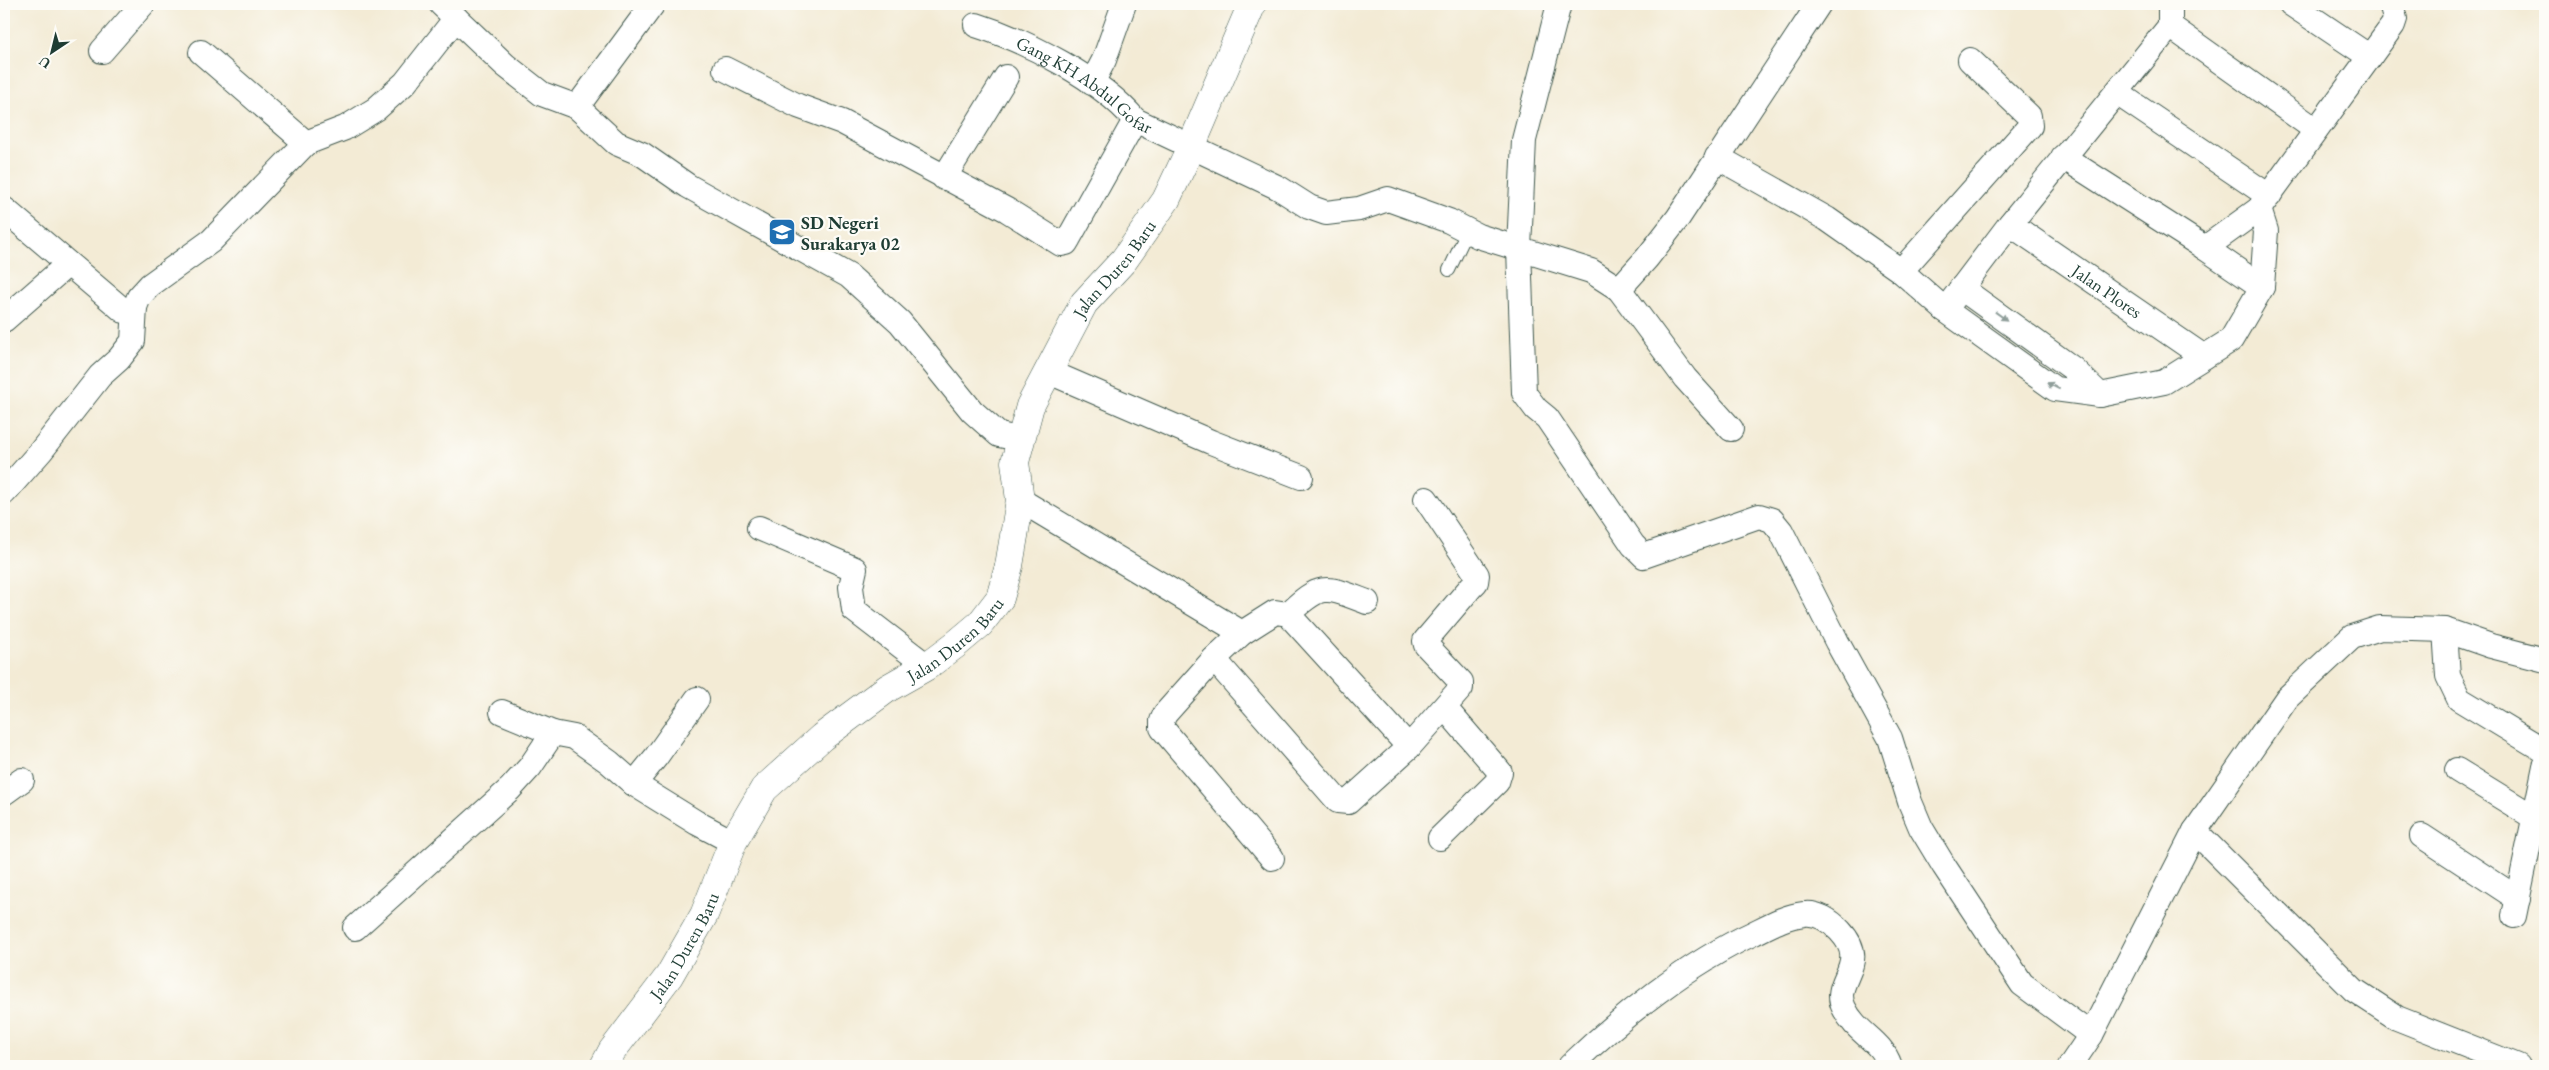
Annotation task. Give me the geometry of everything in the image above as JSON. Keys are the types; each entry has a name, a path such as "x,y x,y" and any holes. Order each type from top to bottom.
{"street":[{"path":"102,51 143,4"},
{"path":"577,107 653,4"},
{"path":"1092,83 1104,60 1124,4"},
{"name":"Jalan Duren Baru","path":"604,1066 612,1051 674,967 704,915 733,842 764,789 822,737 888,688 927,666 980,624 1000,598 1010,566 1020,500 1015,462 1030,406 1084,303 1124,260 1166,200 1191,147 1251,4"},
{"path":"1559,4 1524,140 1518,248 1524,393 1536,409 1547,418 1636,550 1644,556 1653,555 1758,516 1772,520 1781,531 1890,738 1910,802 1921,828 1944,866 2022,984 2091,1035"},
{"path":"1731,429 1685,378 1619,289 1647,258 1678,218 1819,4"},
{"path":"2291,4 2370,56"},
{"path":"2205,248 2264,202 2393,25 2395,19 2391,4"},
{"path":"4,493 41,451 100,376 119,359 133,341 135,307 139,297 150,285 212,241 306,143 345,128 376,108 404,83 449,11 505,65 542,94 577,107 616,143 642,154 688,186 849,276 900,322 972,411 999,435 1020,439"},
{"path":"1944,310 2063,157 2117,93 2170,15 2316,130"},
{"name":"Gang KH Abdul Gofar","path":"976,25 1025,44 1092,83 1121,103 1135,120 1279,188 1309,207 1326,213 1359,209 1388,198 1518,248 1591,271 1619,289"},
{"path":"201,52 306,143"},
{"path":"1901,271 2030,126 2029,116 1970,60"},
{"path":"725,69 798,106 842,122 944,178 1008,210 1056,242 1066,243 1135,120"},
{"path":"944,178 1006,77"},
{"path":"1717,157 1828,219 1901,271 1944,310 2055,389 2100,394 2164,382 2231,340 2262,287 2266,231 2264,202 2117,93"},
{"path":"2063,157 2262,287"},
{"path":"4,209 124,311 135,307"},
{"name":"Jalan Plores","path":"2010,224 2204,357"},
{"path":"4,320 68,264"},
{"path":"1961,288 2072,368 2100,394"},
{"path":"1048,371 1211,442 1301,476"},
{"path":"1214,660 1338,801 1348,802 1409,747 1458,693 1460,682 1426,646 1425,641 1476,582 1476,574 1426,499"},
{"path":"1020,500 1242,632"},
{"path":"759,528 855,570 851,587 854,610 927,666"},
{"path":"1288,614 1308,595 1318,590 1336,590 1367,602"},
{"path":"1272,858 1162,728 1165,714 1242,632 1275,612 1288,614 1409,747"},
{"path":"2070,1066 2091,1035 2195,831 2287,698 2352,637 2380,628 2445,630 2492,646 2545,660"},
{"path":"2445,630 2448,676 2459,699 2545,751"},
{"path":"634,784 656,757 697,699"},
{"path":"1440,838 1497,782 1500,772 1445,708"},
{"path":"502,712 553,733 574,737 609,762 634,784 696,823 733,842"},
{"path":"355,928 510,789 530,767 553,733"},
{"path":"2422,836 2516,908 2545,766"},
{"path":"2457,770 2534,818"},
{"path":"2195,831 2354,990 2397,1018 2518,1066"},
{"path":"1570,1066 1665,987 1699,963 1735,941 1777,922 1804,913 1828,920 1848,941 1854,953 1853,964 1842,990 1842,1006 1855,1027 1879,1046 1890,1066"}],"lane":[{"path":"1449,270 1468,230"}],"place":[{"name":"SD Negeri Surakarya 02","path":"782,232"}]}
